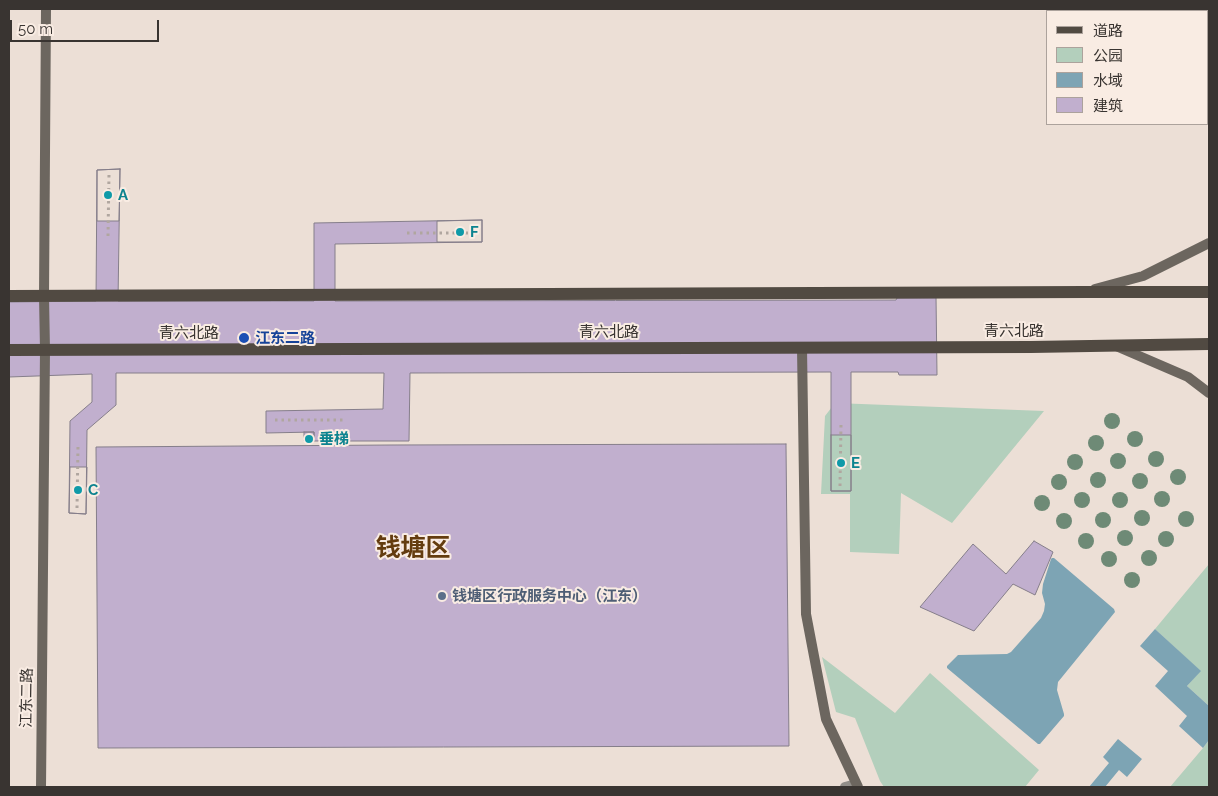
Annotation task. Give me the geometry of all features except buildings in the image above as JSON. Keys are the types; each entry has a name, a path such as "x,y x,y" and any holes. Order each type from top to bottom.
{"main road":[{"path":"9,296 1209,292"},
{"name":"青六北路","path":"9,350 1031,348 1209,344"}],"street":[{"name":"江东二路","path":"41,787 46,9"},
{"path":"1086,292 1143,276 1209,243"},
{"path":"1115,346 1188,377 1209,393"},
{"path":"802,348 806,614 826,719 857,786 845,787"}],"path":[{"path":"108,236 110,174"},
{"path":"407,233 476,233"},
{"path":"275,420 344,420"},
{"path":"840,486 841,424"},
{"path":"77,508 78,446"}],"green space":[{"path":"835,403 1044,411 952,523 901,493 899,554 850,552 850,494 821,494 825,416"},
{"path":"1209,564 1209,706 1187,686 1200,671 1155,629"},
{"path":"822,657 895,713 930,673 1039,770 1025,787 884,787 855,718 836,712"},
{"path":"1209,740 1209,787 1170,787 1203,748"}],"water":[{"path":"1052,558 1114,609 1115,612 1058,682 1057,690 1064,716 1038,744 947,668 947,666 958,655 1007,654 1011,652 1041,618 1045,604 1042,593 1043,584"},
{"path":"1155,629 1201,671 1187,686 1209,706 1209,740 1203,748 1179,726 1187,716 1155,686 1168,671 1140,646"},
{"path":"1118,739 1142,759 1127,777 1119,770 1105,787 1089,787 1109,763 1103,757"}],"place":[{"name":"A","path":"108,195"},
{"name":"F","path":"460,232"},
{"name":"江东二路","path":"244,338"},
{"name":"垂梯","path":"309,439"},
{"name":"E","path":"841,463"},
{"name":"C","path":"78,490"},
{"name":"钱塘区行政服务中心（江东）","path":"442,596"}],"district":[{"name":"钱塘区","path":"413,548"}]}
